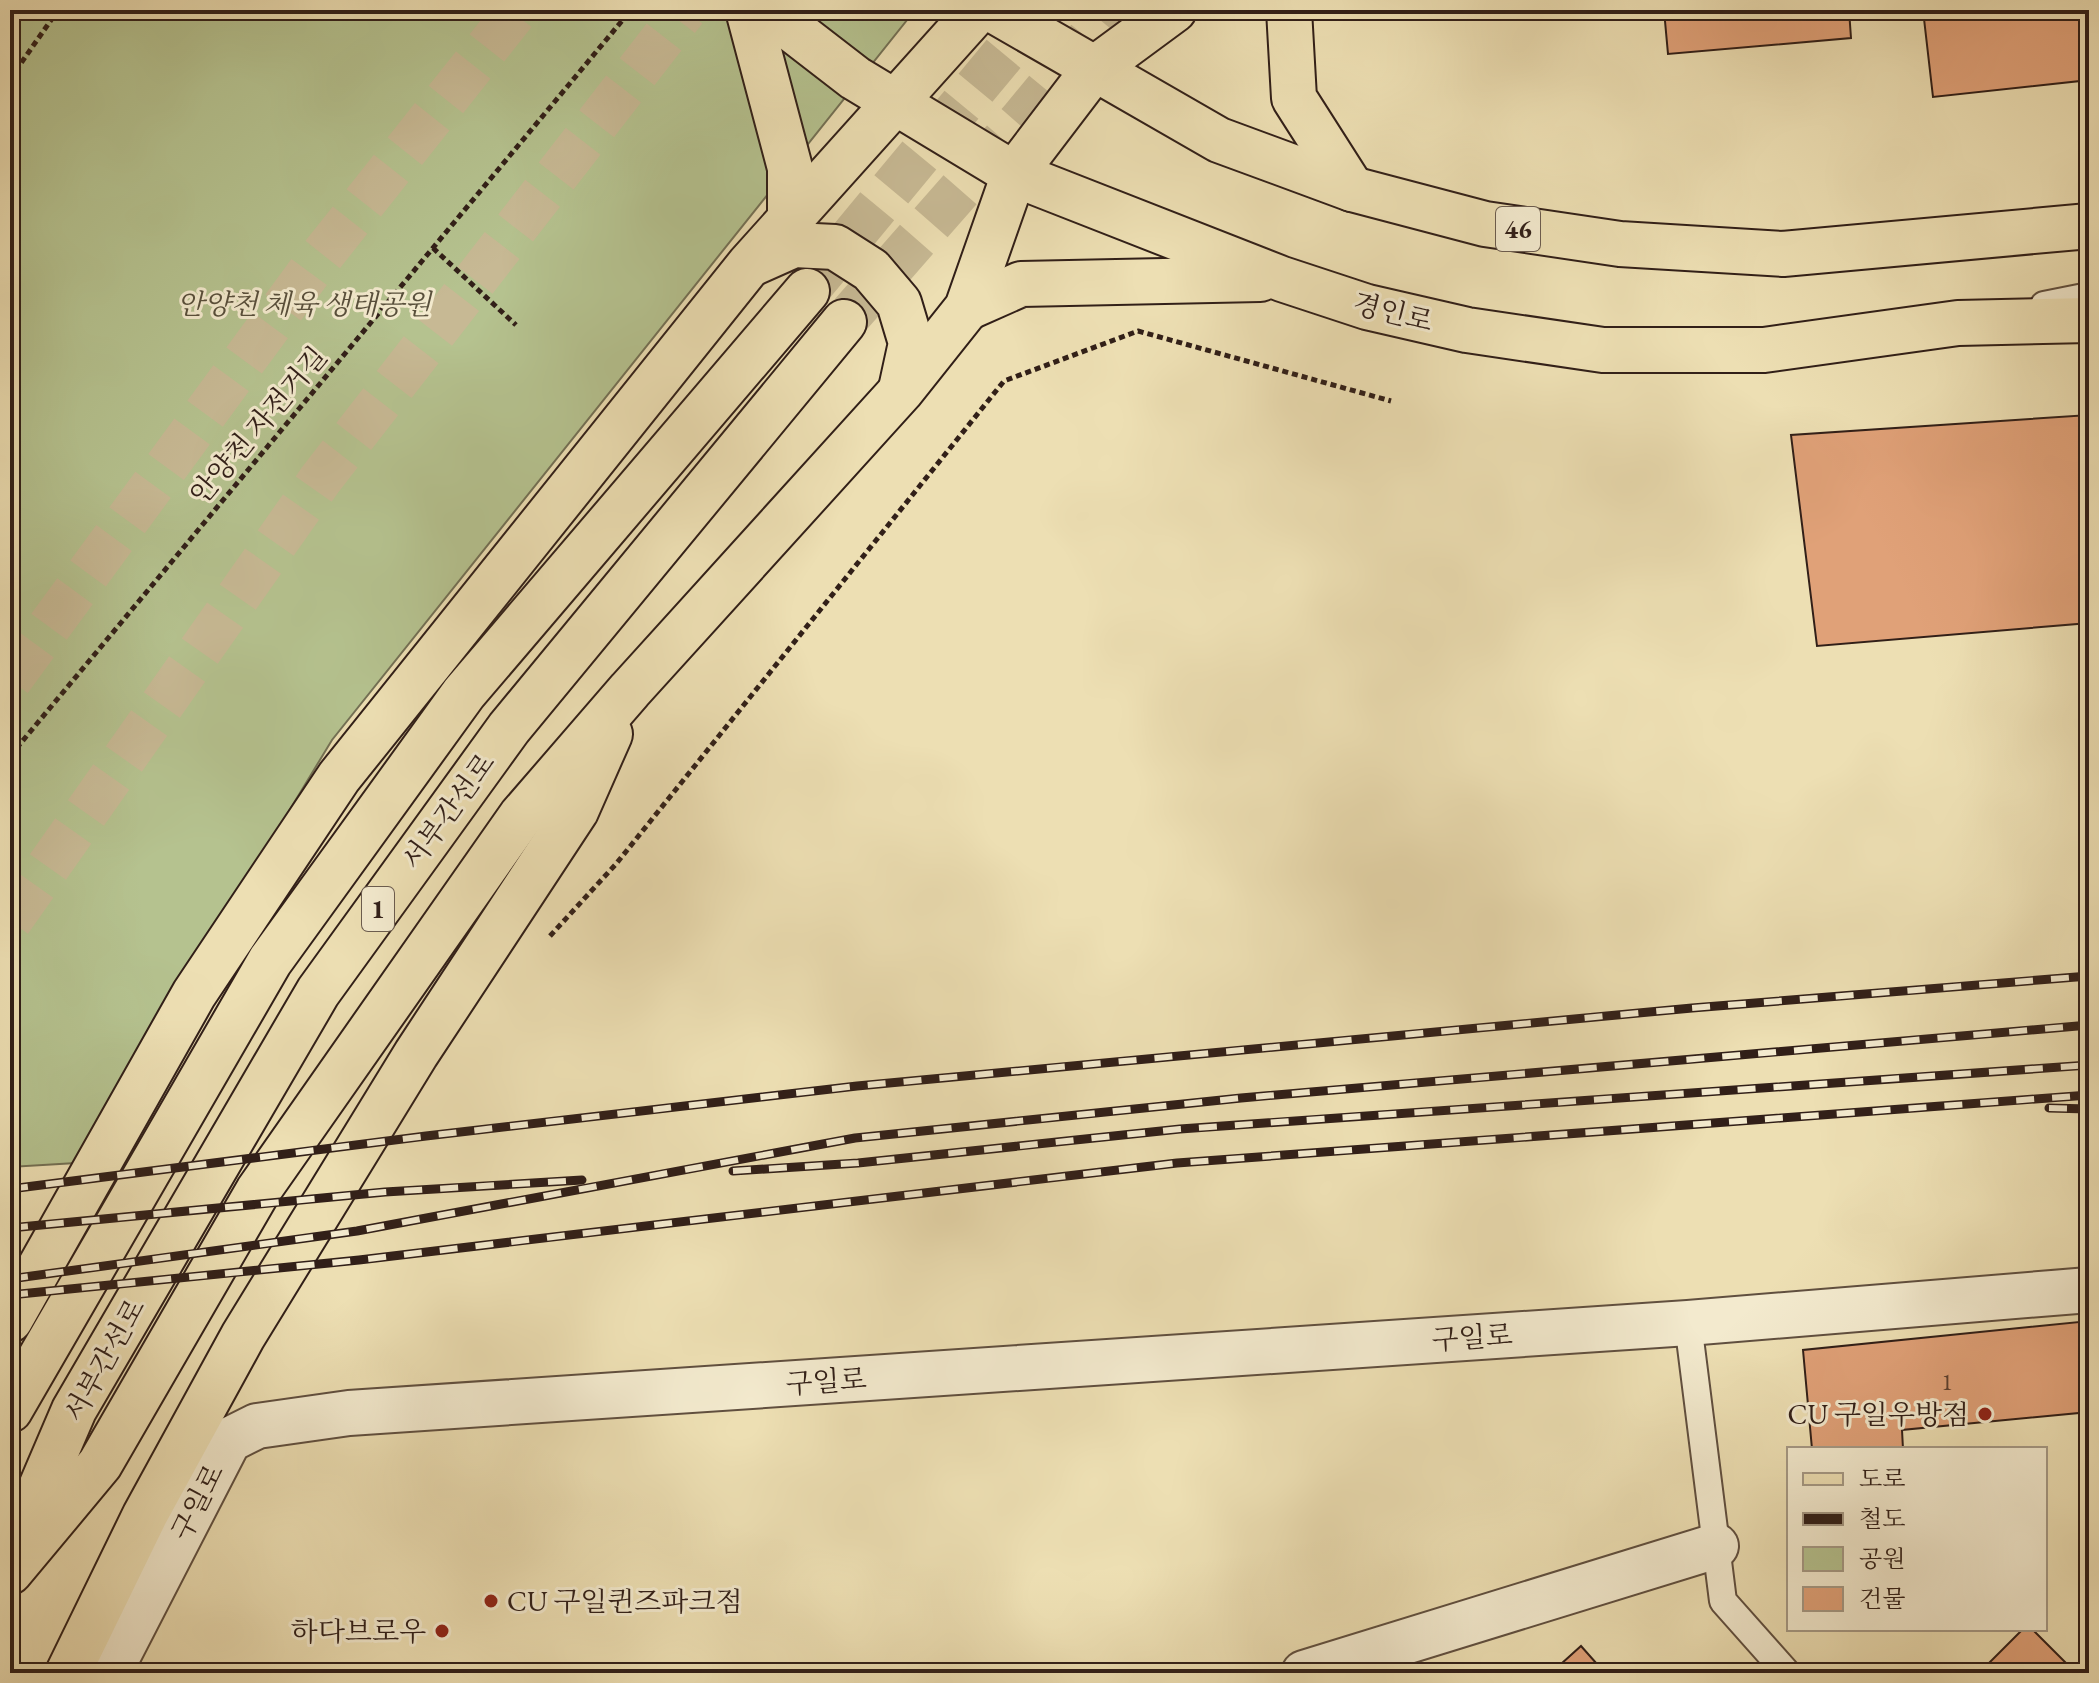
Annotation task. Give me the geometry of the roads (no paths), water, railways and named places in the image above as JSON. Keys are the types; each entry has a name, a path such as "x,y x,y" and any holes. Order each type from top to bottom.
{"main road":[{"path":"748,10 790,168 790,219"},
{"name":"경인로","path":"767,10 855,78 1014,174 1282,279 1367,307 1467,330 1603,350 1764,350 1958,323 2089,320"},
{"path":"10,1320 194,994 339,777 749,265 978,10"},
{"name":"46","path":"993,10 1219,140 1352,189 1485,224 1620,244 1783,254 2089,226"},
{"path":"10,1572 100,1464 258,1191 521,816 630,690 901,391 967,308 1014,174 1094,69 1174,10"},
{"path":"1289,10 1294,98 1352,189"},
{"path":"749,265 794,245 835,247 871,270 899,303 911,343 901,391"},
{"path":"967,308 1021,284 1282,279"},
{"name":"서부간선로","path":"10,1410 270,961 464,693 807,291"},
{"name":"서부간선로","path":"10,1560 74,1410 318,992 509,728 844,322"},
{"path":"68,1673 145,1515 243,1336 416,1054 576,811 630,690"}],"street":[{"name":"구일로","path":"109,1673 229,1440 257,1426 349,1413 1688,1323 2089,1290"},
{"path":"1304,1673 1716,1546"}],"lane":[{"path":"1958,323 2089,296"},
{"path":"1688,1323 1723,1601 1787,1673"}],"tunnel":[{"path":"10,680 312,268 517,10"},
{"path":"10,921 320,480 685,10"},
{"path":"807,291 1040,10"},
{"path":"844,322 1022,119 1112,10"}],"railway":[{"path":"10,1189 857,1086 1692,1008 2089,976"},
{"path":"10,1279 357,1231 855,1138 1241,1098 2089,1025"},
{"path":"733,1171 858,1163 1180,1129 2089,1065"},
{"path":"10,1295 359,1260 1177,1163 2089,1095"},
{"path":"2049,1108 2089,1109"},
{"path":"10,1228 385,1192 582,1180"}],"place":[{"name":"CU 구일우방점","path":"1985,1414"},
{"name":"CU 구일퀸즈파크점","path":"491,1601"},
{"name":"하다브로우","path":"442,1631"}],"park label":[{"name":"안양천 체육 생태공원","path":"304,304"}]}
